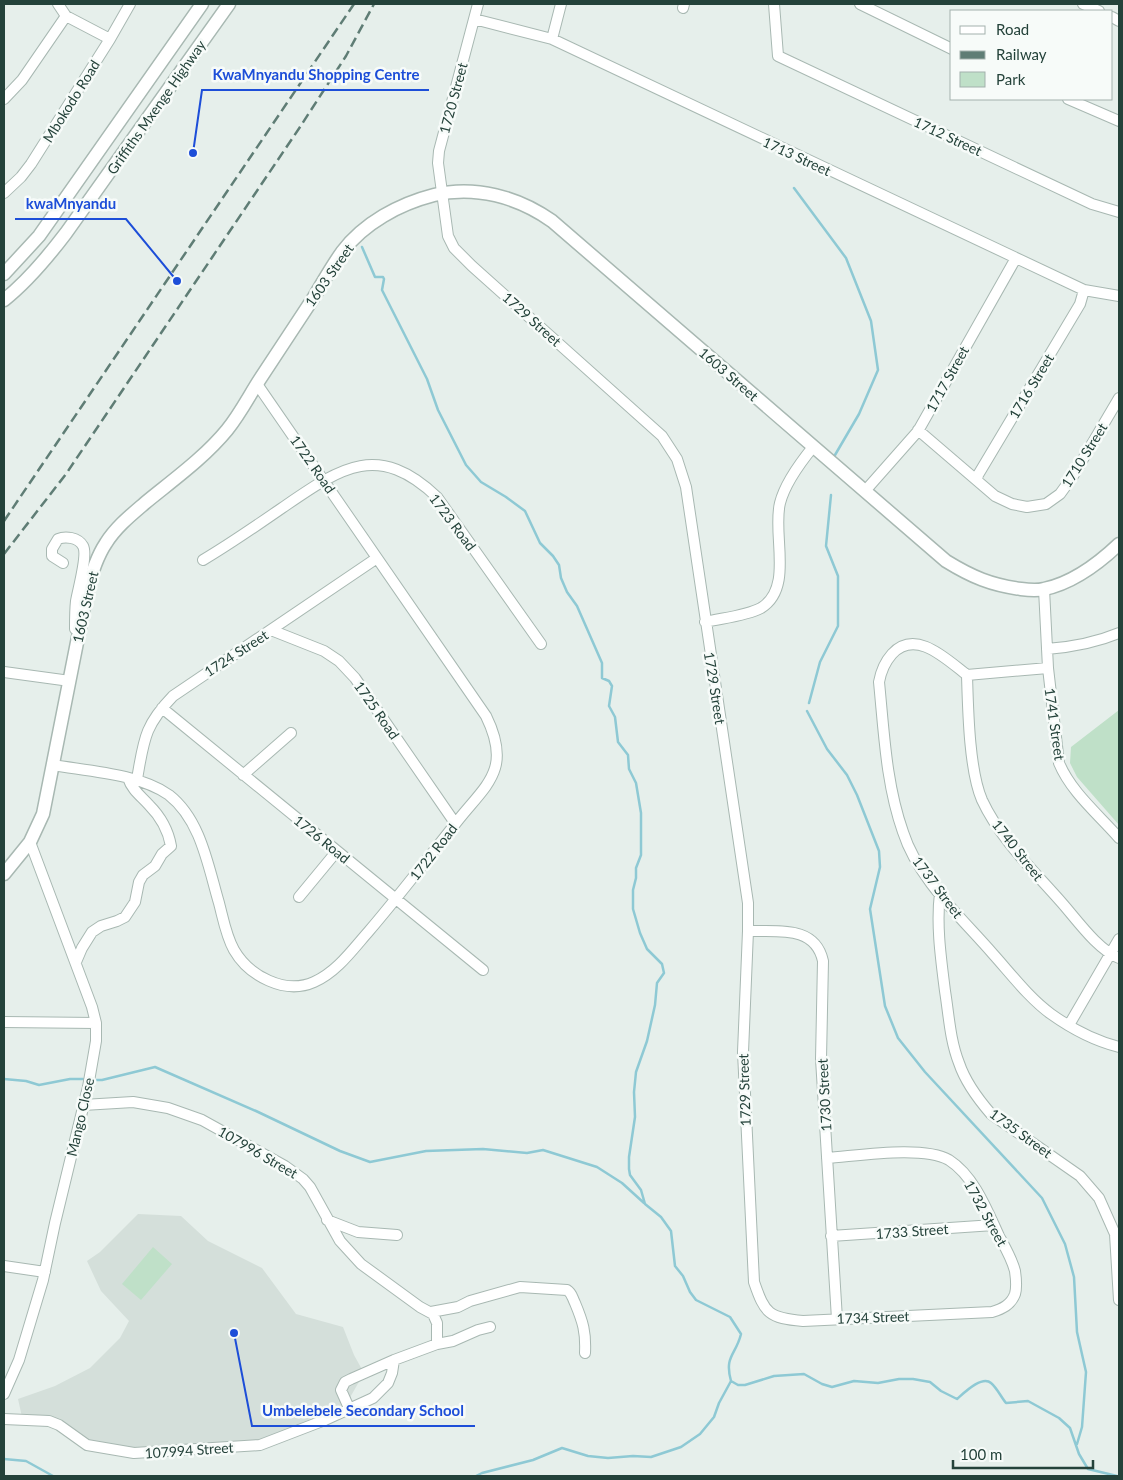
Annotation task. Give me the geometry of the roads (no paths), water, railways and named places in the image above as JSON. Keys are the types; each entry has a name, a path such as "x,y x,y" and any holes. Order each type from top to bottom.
{"street":[{"path":"58,4 66,16 110,39"},
{"name":"Mbokodo Road","path":"4,193 21,177 31,164 130,4"},
{"name":"Griffiths Mxenge Highway","path":"4,274 39,236 202,4"},
{"name":"Griffiths Mxenge Highway","path":"4,300 18,289 40,266 66,233 229,4"},
{"name":"1720 Street","path":"442,194 438,163 439,151 478,4"},
{"path":"552,39 561,4"},
{"name":"1712 Street","path":"774,4 778,56 1092,204 1119,212"},
{"path":"860,4 950,48"},
{"path":"1084,4 1097,10"},
{"path":"4,100 22,80 66,16"},
{"name":"1713 Street","path":"474,19 552,39 1084,290 1119,296"},
{"path":"1070,100 1119,121"},
{"name":"1603 Street","path":"4,874 30,842 43,814 90,576 105,543 137,510 217,442 238,416 343,252 356,237 389,213 416,200 462,191 502,197 523,204 545,216 946,561 967,574 1003,587 1044,589 1070,579 1101,561 1119,544"},
{"name":"1729 Street","path":"442,194 448,236 454,248 653,427 670,446 682,473 686,487 748,903 743,1052 754,1282"},
{"name":"1717 Street","path":"864,491 918,430 1016,258"},
{"name":"1716 Street","path":"977,480 978,475 1080,304 1084,290"},
{"name":"1722 Road","path":"53,765 132,779 157,788 169,796 190,818 202,846 234,949 248,968 268,981 293,987 306,985 320,979 337,967 352,951 482,792 496,767 498,751 492,727 486,716 257,384"},
{"name":"1710 Street","path":"918,430 995,496 1012,504 1028,507 1046,504 1060,494 1073,476 1119,398"},
{"path":"705,622 753,611 769,602 780,578 780,502 790,481 813,447"},
{"name":"1723 Road","path":"203,560 236,540 324,479 341,470 365,465 391,467 408,473 437,497 541,644"},
{"path":"63,563 52,556 52,549 58,539 67,538 80,542 84,549 76,602 75,634 77,640"},
{"name":"1724 Street","path":"132,779 144,738 154,718 173,696 377,558"},
{"name":"1741 Street","path":"1044,589 1048,668 1057,755 1064,774 1073,787 1119,838"},
{"name":"1725 Road","path":"271,630 324,651 347,669 455,823"},
{"path":"1047,649 1078,647 1119,633"},
{"name":"1737 Street","path":"967,675 936,652 926,646 916,644 904,645 896,650 882,670 879,682 889,774 903,834 914,857 940,893 1030,996 1051,1014 1069,1025 1098,1041 1119,1047"},
{"path":"967,675 1048,668"},
{"path":"4,672 70,681"},
{"name":"1740 Street","path":"967,675 972,753 975,777 982,799 1007,839 1079,923 1115,956"},
{"name":"1726 Road","path":"162,708 484,970"},
{"path":"243,775 291,734"},
{"path":"76,962 92,932 100,926 125,917 135,902 142,875 155,866 162,854 171,846 169,832 161,818 133,789 132,779"},
{"name":"Mango Close","path":"4,1394 19,1360 45,1272 96,1041 96,1023 92,1007 30,842"},
{"path":"299,897 337,851"},
{"name":"1735 Street","path":"940,893 938,910 943,972 952,1042 959,1064 980,1101 991,1114 1080,1176 1099,1198 1115,1234 1119,1300"},
{"name":"1730 Street","path":"748,931 802,935 816,943 821,952 823,961 822,1059 836,1319"},
{"path":"1069,1025 1115,956 1119,939"},
{"path":"4,1022 96,1023"},
{"name":"107996 Street","path":"83,1104 132,1102 168,1108 202,1120 262,1152 303,1179 310,1186 340,1241 360,1264 420,1307 431,1312"},
{"name":"1732 Street","path":"827,1158 907,1152 948,1160 968,1179 982,1200 1012,1262 1016,1291 1010,1303"},
{"path":"327,1220 358,1232 397,1235"},
{"name":"1733 Street","path":"831,1236 994,1225"},
{"path":"4,1266 45,1272"},
{"name":"1734 Street","path":"754,1282 764,1307 775,1316 803,1321 992,1312 1010,1303"},
{"path":"437,1344 437,1323 431,1312 458,1307 470,1301 520,1287 567,1290 572,1294 585,1330 585,1353"},
{"path":"349,1408 341,1390 345,1382 394,1360 490,1327"},
{"name":"107994 Street","path":"4,1419 49,1421 59,1425 88,1445 134,1453 260,1445 325,1420 374,1398 388,1383 394,1360"}],"waterway":[{"path":"794,188 846,258 871,321 878,370 859,414 835,455"},
{"path":"362,247 375,277 383,277 384,279 382,290 427,379 438,410 466,465 481,482 525,511 540,543 559,565 561,578 567,592 577,606 602,663 602,678 609,681 612,686 609,706 615,717 618,742 628,755 629,769 636,783 641,813 641,855 636,868 633,909 647,949 662,964 664,973 657,983 655,1005 647,1041 636,1072 634,1092 635,1117 629,1157 630,1175 641,1190 645,1204 661,1217 671,1231 675,1266 683,1276 690,1292 696,1300 730,1317 741,1334 730,1361 729,1373 731,1381 738,1385 745,1385 774,1376 804,1374 832,1387 854,1381 878,1383 899,1379 913,1379 930,1382 941,1391 957,1399 973,1386 987,1381 993,1385 1006,1403 1028,1401 1059,1418 1070,1428 1079,1454 1088,1469 1117,1476"},
{"path":"809,703 820,662 838,626 838,576 826,546 831,495"},
{"path":"807,711 827,749 847,775 879,851 880,867 870,909 885,1006 898,1038 925,1072 1042,1198 1065,1244 1074,1277 1077,1332 1086,1372 1082,1427 1077,1444"},
{"path":"94,1080 102,1080 155,1067 256,1111 340,1151 370,1162 426,1151 483,1149 527,1153 543,1150 597,1167 622,1183 644,1203"},
{"path":"4,1079 26,1081 39,1085 70,1079 83,1079"},
{"path":"476,1476 533,1460 562,1448 588,1456 608,1458 651,1457 681,1447 700,1434 714,1417 731,1381"},
{"path":"4,1459 26,1461 53,1476"}],"railway":[{"path":"4,521 354,4"},
{"path":"4,554 66,474 300,127 346,56 374,4"}],"place":[{"name":"KwaMnyandu Shopping Centre","path":"193,153"},
{"name":"kwaMnyandu","path":"177,281"},
{"name":"Umbelebele Secondary School","path":"234,1333"}]}
